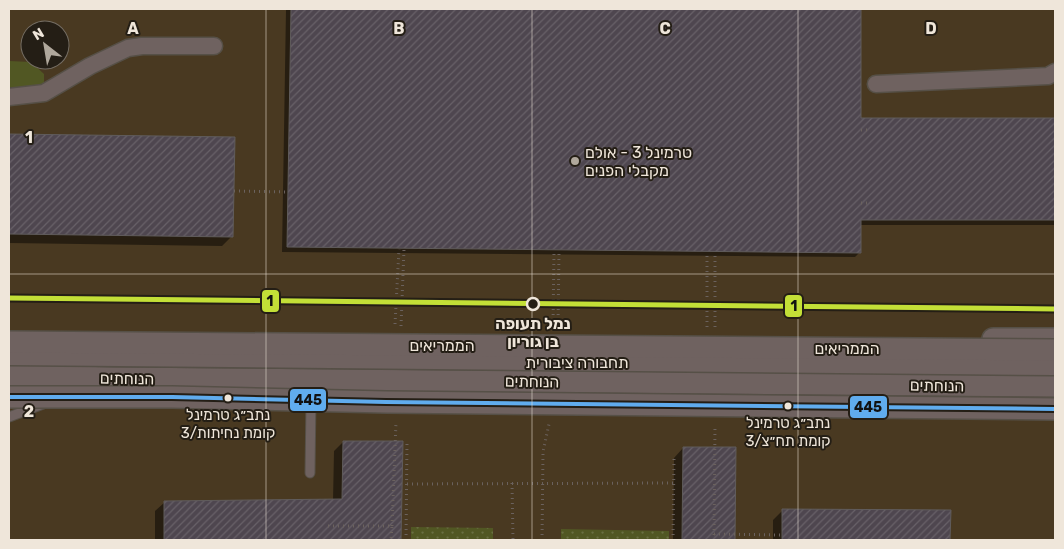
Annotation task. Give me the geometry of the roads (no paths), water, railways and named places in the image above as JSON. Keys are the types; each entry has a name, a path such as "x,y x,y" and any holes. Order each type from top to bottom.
{"street":[{"path":"9,98 44,93 90,66 128,48 142,46 214,46"},
{"path":"876,84 1048,76 1055,72"},
{"path":"9,335 1055,339"},
{"name":"הממריאים","path":"9,342 1055,350"},
{"name":"תחבורה ציבורית","path":"9,357 1055,367"},
{"name":"הנוחתים","path":"9,375 111,378 1055,386"},
{"path":"9,397 172,397 553,404 1055,409"}],"lane":[{"path":"9,417 111,378"},
{"path":"310,473 311,379"}],"place":[{"name":"טרמינל 3 - אולם מקבלי הפנים","path":"575,161"},
{"name":"נמל תעופה בן גוריון","path":"533,304"},
{"name":"נתב״ג טרמינל 3/קומת נחיתות","path":"228,398"},
{"name":"נתב״ג טרמינל 3/קומת תח״צ","path":"788,406"}]}
